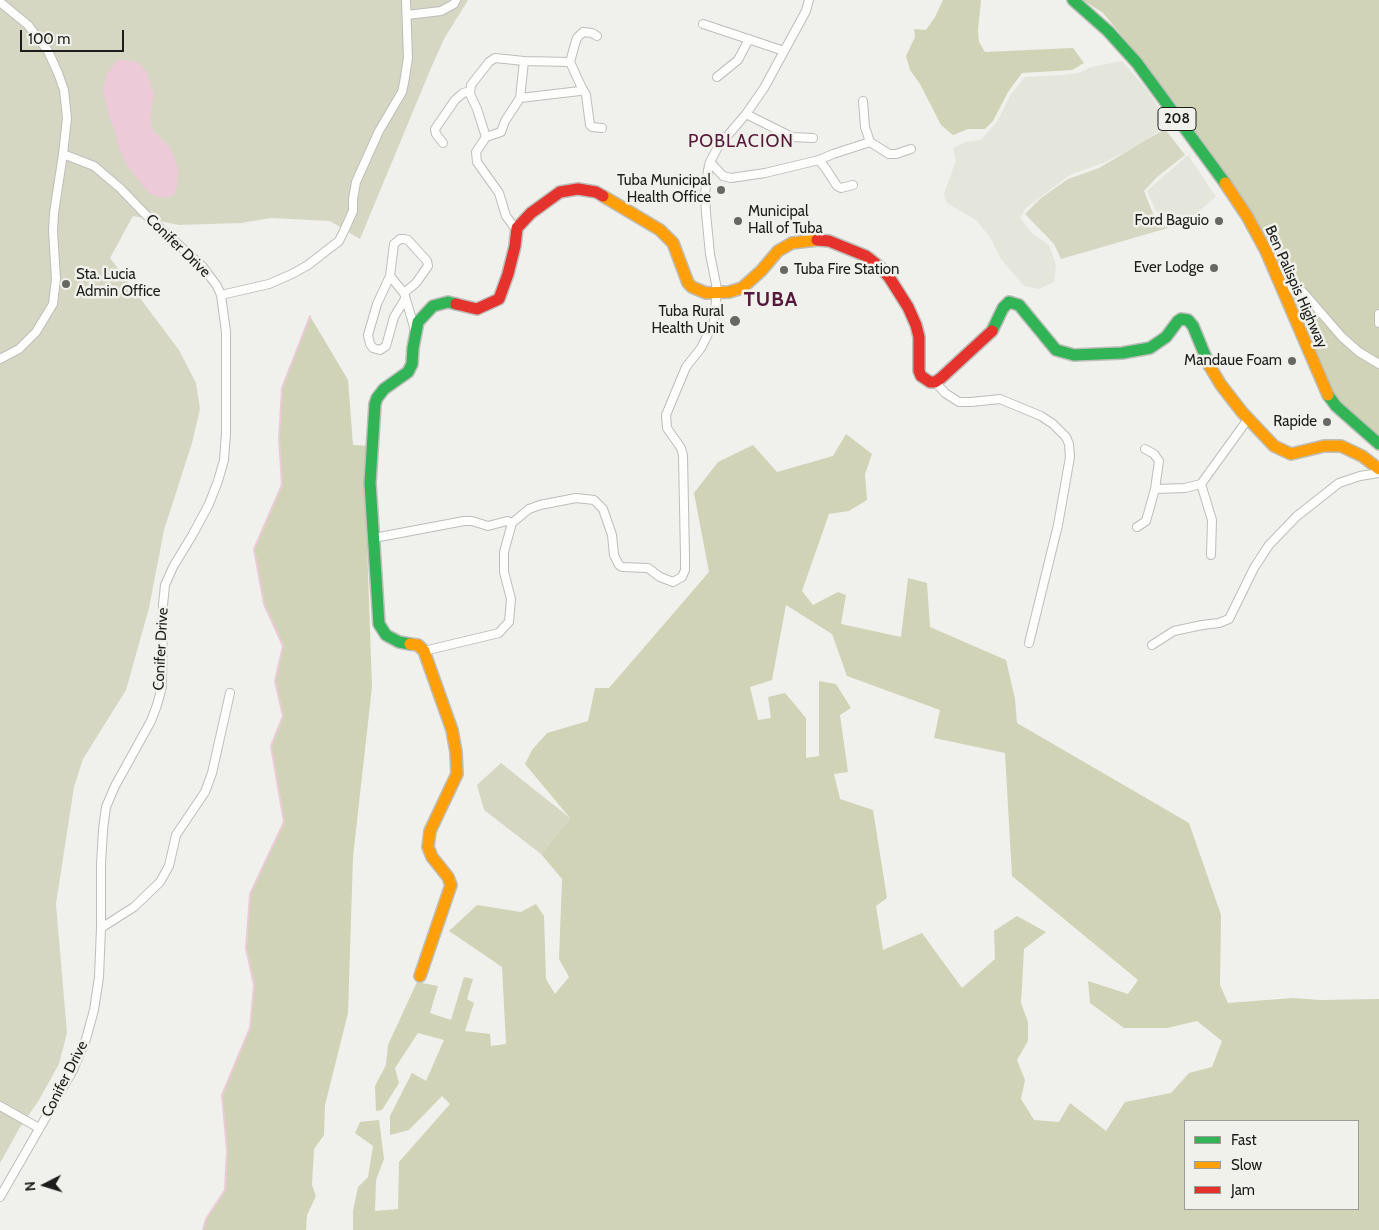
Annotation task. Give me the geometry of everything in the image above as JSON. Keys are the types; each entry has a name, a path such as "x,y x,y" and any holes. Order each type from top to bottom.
{"street":[{"path":"221,296 269,284 292,274 308,265 339,240 353,211 356,182 379,131 402,92 408,58 406,0"},
{"path":"407,15 441,11 454,4 456,0"},
{"path":"424,651 499,633 509,622 511,599 505,579 504,552 512,523 529,509 540,505 576,498 589,498 598,502 603,509 612,535 614,555 619,565 628,568 648,568 660,577 673,582 682,577 685,557 683,455 681,448 667,428 666,415 686,367 702,348 712,329 716,294 706,213 706,179 710,162 728,134 746,114 764,88 806,11 809,0"},
{"name":"Ben Palispis Highway","path":"1073,0 1108,31 1137,64 1219,174 1247,216 1266,251 1318,377 1328,396 1336,406 1379,444"},
{"path":"0,2 11,10 38,37 48,51 64,90 66,118 63,154 54,213 53,231 56,279 53,304 36,332 19,349 0,359"},
{"path":"704,24 784,51"},
{"path":"598,36 587,32 580,35 575,44 570,62 586,96 590,125 602,128"},
{"path":"717,77 738,60 749,38"},
{"path":"486,137 470,94 472,85 493,59 570,62"},
{"path":"517,230 506,216 498,193 476,159 478,148 486,137 501,132 505,121 520,98 524,61"},
{"path":"520,98 579,92 581,86"},
{"path":"443,143 436,134 435,129 455,100 463,93 467,92 470,94"},
{"path":"862,101 865,127 870,142 889,154 896,154 911,149"},
{"path":"746,114 792,137 813,138"},
{"path":"710,162 723,176 732,178 765,173 819,160 870,142"},
{"name":"Conifer Drive","path":"0,1197 73,1070 86,1039 97,993 102,928 101,864 106,807 115,786 151,721 162,687 163,605 166,585 172,567 193,534 218,482 224,460 226,433 226,332 221,296 213,278 120,188 94,166 63,154"},
{"path":"819,160 837,186 841,188 853,186"},
{"path":"420,976 451,885 448,877 429,852 428,841 430,831 457,774 452,730 424,651 418,645 399,642 386,635 379,624 370,483 375,404 384,389 408,372 412,364 415,332 418,322 433,306 448,302 477,309 499,299 508,274 517,230 521,222 530,213 560,192 578,189 596,192 666,234 673,243 688,283 699,291 716,294 736,291 750,283 778,251 792,243 820,240 854,250 866,256 880,267 908,307 919,337 919,371 924,379 935,382 945,393 959,402 1000,399 1041,416 1053,424 1066,437 1069,444 1070,457 1058,525 1029,643"},
{"path":"400,239 408,240 427,260 428,266 404,296 394,317 386,346 380,350 373,348 368,335 377,304 390,276 394,244 400,239"},
{"path":"390,276 404,296 415,332"},
{"path":"1282,288 1296,289 1303,292 1342,337 1359,352 1379,364"},
{"path":"935,382 990,334 1003,308 1009,302 1019,304 1056,350 1074,355 1122,353 1150,348 1166,338 1178,322 1184,319 1188,320 1193,326 1204,355 1221,385 1248,419 1274,446 1286,453 1324,446 1341,446 1362,456 1379,469"},
{"path":"1379,314 1379,323"},
{"path":"1154,489 1185,488 1201,484 1248,419"},
{"path":"1137,527 1146,521 1159,462 1154,454 1145,448"},
{"path":"1152,644 1174,630 1219,623 1229,619 1254,568 1278,534 1297,516 1339,483 1360,476 1379,473"},
{"path":"1201,484 1212,520 1211,556"},
{"path":"374,538 464,521 472,521 488,526 507,520 512,523"},
{"path":"102,928 134,907 160,882 168,866 176,835 205,792 212,773 230,693"},
{"path":"0,1106 39,1128"}],"shaded area":[{"path":"117,60 134,61 140,64 146,71 154,94 150,119 154,132 169,146 176,161 178,170 177,188 174,195 166,198 155,196 148,192 126,164 117,143 117,137 109,116 103,89 107,74"},
{"path":"1122,61 1147,90 1169,124 1140,145 1105,162 1070,175 1026,208 1020,218 1032,233 1049,245 1056,265 1054,282 1039,289 1024,286 1001,259 990,237 976,220 947,203 944,194 956,160 953,148 966,142 981,140 997,122 1011,94 1025,77 1078,73 1092,67"},
{"path":"1188,155 1216,197 1178,228 1157,213 1147,191"}],"green space":[{"path":"0,0 468,0 444,39 360,239 330,221 271,218 241,223 179,225 133,216 110,258 179,350 196,383 200,409 192,443 164,530 149,608 126,690 83,759 74,787 56,904 67,1033 59,1064 0,1163"},
{"path":"943,0 981,0 978,30 979,42 985,52 1073,48 1084,63 1072,70 1022,73 1008,92 993,121 985,129 968,129 953,135 941,125 920,84 910,70 906,56 915,37 914,29 926,30"},
{"path":"1083,0 1379,0 1379,437 1336,400 1267,247 1199,136 1148,67 1103,13"},
{"path":"1165,129 1185,155 1157,177 1144,191 1154,216 1168,228 1061,259 1054,244 1025,214 1041,198 1068,179 1099,168"},
{"path":"310,316 348,380 353,445 369,446 365,486 372,687 353,857 348,1013 325,1105 324,1135 314,1149 312,1185 316,1196 307,1215 306,1230 203,1230 206,1219 225,1190 227,1150 222,1095 250,1028 254,985 246,948 250,894 284,822 271,746 283,716 275,681 283,646 264,604 254,549 282,485 279,439 282,388"},
{"path":"846,434 872,454 865,474 867,500 849,511 829,514 802,591 813,605 838,592 846,595 841,624 901,637 908,578 927,583 930,627 1006,660 1015,699 1017,723 1189,823 1221,915 1220,985 1228,1003 1293,998 1320,1000 1379,999 1379,1230 353,1230 353,1211 358,1187 368,1177 373,1146 355,1133 360,1122 379,1120 384,1159 376,1180 375,1211 398,1209 399,1162 450,1104 442,1096 409,1130 390,1135 390,1116 412,1073 426,1081 444,1040 418,1033 395,1068 399,1083 382,1110 376,1111 375,1086 386,1065 388,1045 417,982 438,986 430,1013 451,1020 464,977 473,979 467,999 474,1003 465,1031 490,1034 491,1046 506,1044 502,967 449,931 477,905 521,912 536,904 544,916 546,979 555,994 569,977 559,959 562,879 541,854 570,818 525,764 532,750 547,733 588,721 595,688 609,688 709,572 694,493 718,462 753,445 777,472 833,456","holes":["786,605 832,634 847,676 940,710 934,738 1005,753 1012,876 1138,980 1128,994 1088,981 1090,1003 1124,1028 1167,1028 1197,1021 1222,1041 1212,1067 1189,1073 1171,1093 1125,1102 1106,1131 1070,1103 1059,1122 1034,1120 1021,1099 1025,1080 1017,1060 1028,1041 1028,1022 1021,1003 1024,949 1046,932 1017,916 994,931 995,959 962,988 922,933 883,950 876,906 887,898 873,810 840,799 834,774 848,772 840,715 851,708 836,684 819,681 819,756 806,758 806,718 785,693 768,697 771,718 758,720 750,687 772,680"]},
{"path":"501,763 570,818 541,854 484,810 477,785"}],"waterway":[{"path":"203,1230 206,1219 225,1190 227,1150 222,1095 250,1028 254,985 246,948 250,894 284,822 271,746 283,716 275,681 283,646 264,604 254,549 282,485 279,439 282,388 310,316"}],"traffic: fast":[{"path":"1073,0 1108,31 1137,63 1225,183"},
{"path":"410,644 399,642 386,635 379,624 370,483 375,404 384,389 408,372 412,364 418,322 433,306 448,302 456,304"},
{"path":"992,331 1003,308 1009,302 1019,305 1056,350 1074,355 1122,353 1150,348 1166,337 1178,321 1181,319 1188,320 1193,326 1209,365"},
{"path":"1328,395 1336,406 1379,444"}],"traffic: slow":[{"path":"1225,183 1247,216 1266,251 1328,395"},
{"path":"603,196 660,230 673,243 688,283 692,287 706,293 729,292 742,288 761,271 778,251 792,243 817,240"},
{"path":"1209,365 1221,385 1242,412 1274,446 1291,454 1324,446 1341,446 1362,456 1379,469"},
{"path":"410,644 418,645 424,651 452,730 457,774 430,831 428,847 432,857 448,877 451,885 420,976"}],"traffic: jam":[{"path":"456,304 477,309 499,299 508,274 517,228 531,213 560,192 578,189 596,192 603,196"},
{"path":"817,240 829,241 866,256 889,277 908,307 916,325 919,337 919,371 921,376 930,382 935,382 941,378 992,331"}],"place":[{"name":"Tuba Municipal Health Office","path":"721,190"},
{"name":"Municipal Hall of Tuba","path":"738,221"},
{"name":"Ford Baguio","path":"1219,221"},
{"name":"Ever Lodge","path":"1214,268"},
{"name":"Tuba Fire Station","path":"784,270"},
{"name":"Sta. Lucia Admin Office","path":"66,284"},
{"name":"Tuba Rural Health Unit","path":"735,321"},
{"name":"Mandaue Foam","path":"1292,361"},
{"name":"Rapide","path":"1327,422"}],"district":[{"name":"POBLACION","path":"741,142"},
{"name":"TUBA","path":"771,300"}]}
